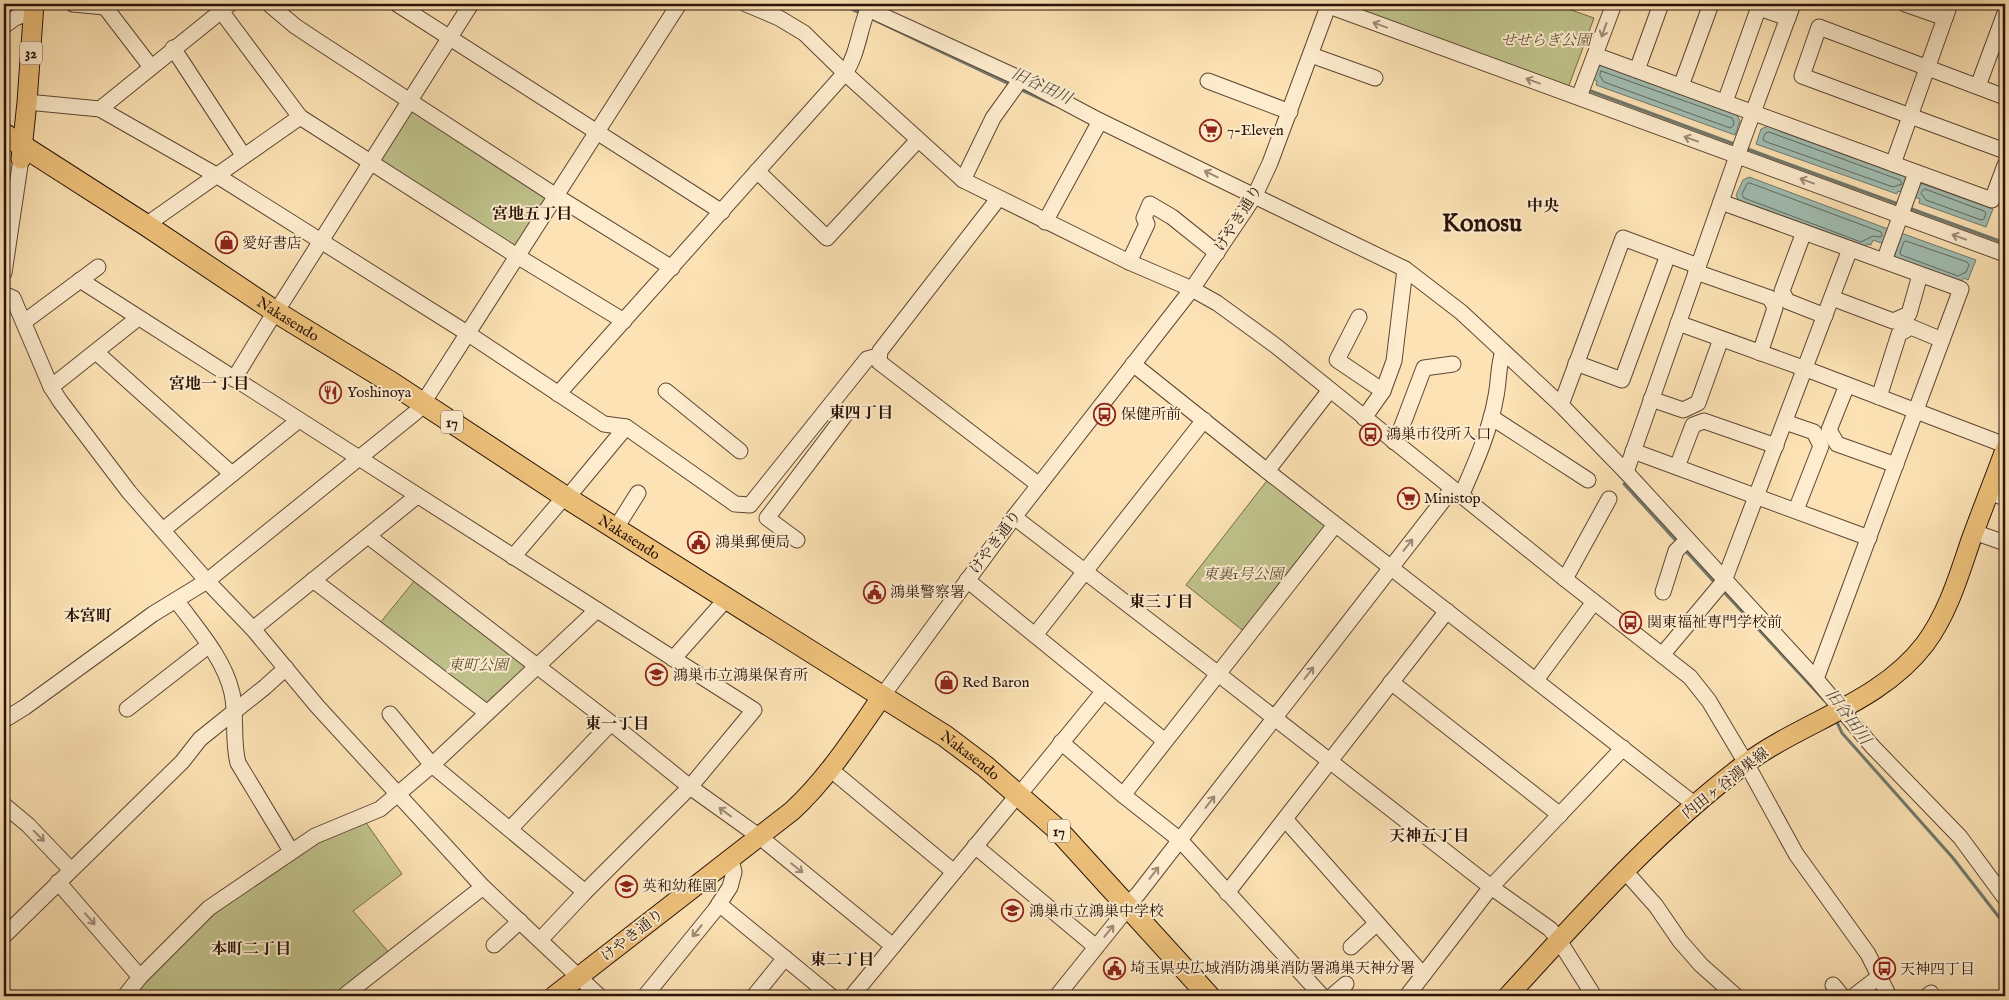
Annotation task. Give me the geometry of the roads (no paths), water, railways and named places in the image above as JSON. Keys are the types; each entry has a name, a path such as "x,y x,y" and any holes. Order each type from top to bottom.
{"highway":[{"name":"Nakasendo","path":"4,134 16,151 563,501 720,606 879,700 945,736 1015,799 1061,848 1209,996"},
{"name":"Nakasendo","path":"16,151 146,225 273,316"},
{"name":"Nakasendo","path":"563,501 616,528 879,700"},
{"name":"Nakasendo","path":"1125,910 1195,996"}],"main road":[{"name":"32","path":"16,151 28,102 34,7"},
{"name":"内田ヶ谷鴻巣線","path":"1508,996 1558,939 1624,870 1694,804 1746,763 1771,747 1841,710 1901,670 1925,643 1950,599 1974,532 1997,495 2005,450"},
{"name":"けやき通り","path":"554,996 760,837 811,794 879,700"}],"street":[{"path":"73,4 105,6 151,67"},
{"path":"269,4 295,26 556,196 672,268"},
{"path":"397,4 722,212"},
{"path":"234,379 370,161 471,4"},
{"path":"4,720 25,707 153,614 207,581 419,408 679,4"},
{"path":"746,4 779,18 804,33 845,73 964,180 1045,222 1129,262 1192,289 1217,304 1276,346 1565,579 1690,676 1700,687 1746,763 1796,854 1851,927 1880,976 1889,996"},
{"path":"1579,98 1614,4"},
{"path":"1637,70 1661,4"},
{"path":"1681,86 1711,4"},
{"path":"1905,4 1945,18"},
{"path":"1893,164 1950,4"},
{"path":"1329,5 2005,254"},
{"name":"けやき通り","path":"879,700 1014,517 1192,289 1255,195 1290,112 1329,5"},
{"path":"1626,472 1737,156 1791,11 1760,6 1725,102"},
{"path":"4,26 34,7"},
{"path":"100,109 225,7 300,117 517,256 624,321"},
{"path":"558,394 845,73 851,65 868,9 1021,79 1100,121 1405,269 1461,312 1561,406 1626,472 1816,680 1872,746 1960,837 2005,898"},
{"path":"1978,86 2005,13"},
{"path":"2005,97 1927,66 1819,27 1802,76 2005,151"},
{"path":"174,48 243,155"},
{"path":"1311,55 1374,78"},
{"path":"1595,55 1992,200 2004,173"},
{"path":"964,180 993,118 1021,79"},
{"path":"1208,81 1290,112"},
{"path":"28,102 100,109 216,176 467,333 604,424 626,426 735,504 750,505 867,359 878,356"},
{"path":"146,225 243,155 300,117"},
{"path":"1045,222 1100,121"},
{"path":"757,171 827,238 918,140"},
{"path":"4,273 16,151"},
{"path":"1884,261 1916,173"},
{"path":"998,199 878,356 879,362 1039,485"},
{"path":"1721,202 1960,290 1816,680"},
{"path":"1129,262 1147,224 1144,218 1150,204 1172,217 1217,252"},
{"path":"1804,232 1782,291 1787,301 1825,316"},
{"path":"1561,406 1623,238 1770,298 1775,308 1760,353"},
{"path":"1662,655 1724,581 1850,249"},
{"path":"1576,363 1622,380 1668,255"},
{"path":"24,322 98,267"},
{"path":"1364,418 1383,391 1394,361 1405,269"},
{"path":"1832,298 1893,321 1909,314 1920,274"},
{"path":"80,280 754,710 690,787 585,892 541,940"},
{"path":"4,294 13,298 51,387 129,492 207,581 253,628 317,706 483,887 599,996"},
{"path":"1359,317 1337,360 1383,391"},
{"path":"51,387 138,318"},
{"path":"1678,323 1806,369 2005,445"},
{"path":"1879,397 1900,334 1911,327 1942,340"},
{"path":"1651,399 1683,410 1698,403 1722,339"},
{"path":"1057,996 1391,567 1457,492 1477,460 1491,417 1503,350"},
{"path":"96,352 232,474"},
{"path":"1133,364 1335,525 1694,804"},
{"path":"1394,442 1399,434 1424,368 1453,364"},
{"path":"1847,385 1829,430 1837,444 1896,465"},
{"path":"1267,471 1330,390"},
{"path":"666,391 740,451"},
{"path":"797,540 767,518 845,415"},
{"path":"1491,417 1588,480"},
{"path":"162,530 299,420"},
{"path":"1035,635 1204,420"},
{"path":"1677,467 1693,425 1704,421 1776,446"},
{"path":"1785,422 1814,432 1821,446 1796,510"},
{"path":"513,557 626,426"},
{"path":"806,435 820,447"},
{"path":"1633,451 1869,538"},
{"path":"616,528 638,493"},
{"path":"253,628 417,496"},
{"path":"1565,579 1609,499"},
{"path":"1014,517 1275,717 1491,887 1550,929 1594,996"},
{"path":"1123,795 1335,525"},
{"path":"1974,532 2005,543"},
{"path":"368,536 537,665 690,787 760,837 893,946"},
{"path":"1663,592 1676,551 1687,540"},
{"path":"314,580 486,712"},
{"path":"967,580 1165,741"},
{"path":"176,600 222,664 232,694 234,749 238,763 291,851"},
{"path":"1536,680 1594,602"},
{"path":"673,659 720,606"},
{"path":"125,996 140,977 206,909 315,836 380,809 432,764 597,610"},
{"path":"1227,893 1447,611"},
{"path":"127,709 208,646"},
{"path":"4,936 182,762 200,739 286,668"},
{"path":"1391,682 1560,815"},
{"path":"852,996 1103,692"},
{"path":"390,714 432,764 585,892"},
{"path":"510,829 611,723"},
{"path":"1061,742 1180,840 1322,996"},
{"path":"1413,994 1423,975 1491,887 1623,748"},
{"path":"830,769 954,872"},
{"path":"4,805 28,825 71,870"},
{"path":"1285,819 1423,975"},
{"path":"976,846 1096,947"},
{"path":"645,996 719,904 730,887 734,872 731,859"},
{"path":"1624,870 1656,906 1680,941 1701,965 1736,996"},
{"path":"58,882 140,977"},
{"path":"344,996 483,887"},
{"path":"719,904 831,996"},
{"path":"494,945 520,921"},
{"path":"1351,947 1377,923"},
{"path":"754,996 785,958"},
{"path":"1854,996 1880,976"},
{"path":"1332,996 1346,984"}],"water":[{"path":"1602,65 1737,115 1740,121 1735,135 1596,85 1597,81 1593,79 1597,67"},
{"path":"1768,126 1907,177 1904,193 1898,191 1897,194 1756,144 1761,129"},
{"path":"1749,177 1888,229 1884,244 1873,240 1871,245 1867,244 1865,249 1739,202 1736,195 1743,180"},
{"path":"1920,183 1993,209 1986,227 1919,203 1920,199 1914,197"},
{"path":"1901,233 1976,260 1968,280 1964,278 1961,282 1894,258"}],"waterway":[{"name":"旧谷田川","path":"840,4 862,14"},
{"name":"旧谷田川","path":"870,18 1011,85"},
{"name":"旧谷田川","path":"1019,89 1054,105"},
{"path":"1588,90 1737,145"},
{"path":"1745,148 1901,205"},
{"path":"1909,208 2005,243"},
{"name":"旧谷田川","path":"1624,484 1678,543"},
{"name":"旧谷田川","path":"1684,549 1715,583"},
{"name":"旧谷田川","path":"1721,589 1824,700"},
{"name":"旧谷田川","path":"1835,718 1842,733 1953,858 2005,925"}],"place":[{"name":"7-Eleven","path":"1211,130"},
{"name":"愛好書店","path":"226,243"},
{"name":"Yoshinoya","path":"331,392"},
{"name":"保健所前","path":"1105,414"},
{"name":"鴻巣市役所入口","path":"1370,434"},
{"name":"Ministop","path":"1408,498"},
{"name":"鴻巣郵便局","path":"699,542"},
{"name":"鴻巣警察署","path":"874,592"},
{"name":"関東福祉専門学校前","path":"1631,622"},
{"name":"鴻巣市立鴻巣保育所","path":"657,675"},
{"name":"Red Baron","path":"946,682"},
{"name":"英和幼稚園","path":"626,886"},
{"name":"鴻巣市立鴻巣中学校","path":"1013,911"},
{"name":"埼玉県央広域消防鴻巣消防署鴻巣天神分署","path":"1114,968"},
{"name":"天神四丁目","path":"1884,969"}],"district":[{"name":"中央","path":"1543,205"},
{"name":"宮地五丁目","path":"532,213"},
{"name":"Konosu","path":"1482,222"},
{"name":"宮地一丁目","path":"209,383"},
{"name":"東四丁目","path":"861,412"},
{"name":"東三丁目","path":"1161,601"},
{"name":"本宮町","path":"88,615"},
{"name":"東一丁目","path":"617,723"},
{"name":"天神五丁目","path":"1429,835"},
{"name":"本町二丁目","path":"251,948"},
{"name":"東二丁目","path":"842,959"}],"park label":[{"name":"せせらぎ公園","path":"1546,40"},
{"name":"東裏1号公園","path":"1243,574"},
{"name":"東町公園","path":"478,665"}]}
